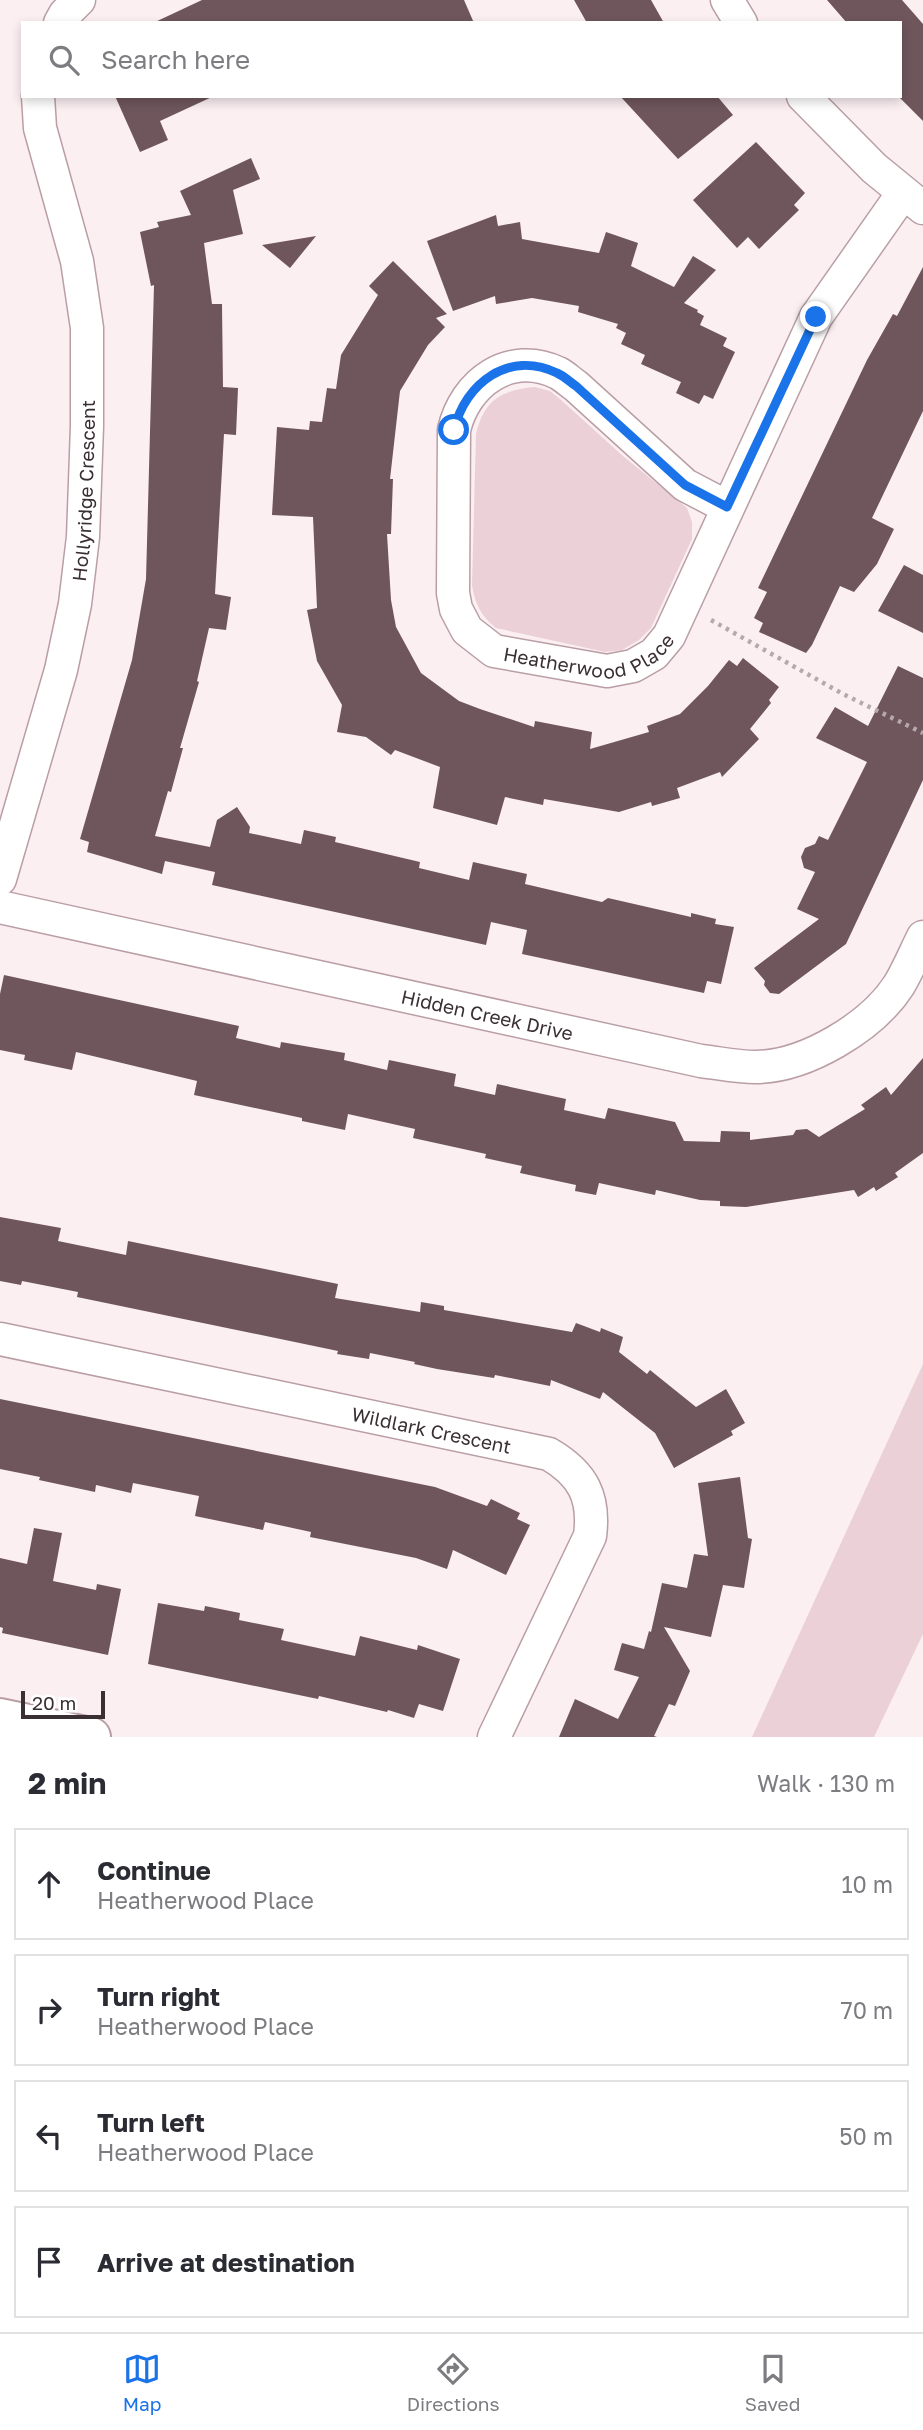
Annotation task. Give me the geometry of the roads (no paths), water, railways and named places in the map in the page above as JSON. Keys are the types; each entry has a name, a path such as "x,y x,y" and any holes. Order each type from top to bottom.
{"street":[{"path":"62,21 79,0"},
{"path":"727,0 740,21"},
{"name":"Hollyridge Crescent","path":"0,879 61,670 75,604 83,537 87,328 76,261 40,128 38,98"},
{"path":"805,98 849,144 913,200"},
{"name":"Heatherwood Place","path":"727,507 685,485 576,386 557,373 531,366 505,368 481,381 468,396 458,413 454,430 453,593 456,609 467,630 494,651 607,671 633,666 654,654 669,636 816,317 913,200"},
{"name":"Hidden Creek Drive","path":"0,907 701,1061 755,1067 790,1061 818,1052 867,1019 898,987 923,937"},
{"name":"Wildlark Crescent","path":"0,1339 549,1454 565,1464 578,1476 588,1496 592,1517 590,1536 494,1737"},
{"path":"0,1718 91,1737"}]}
